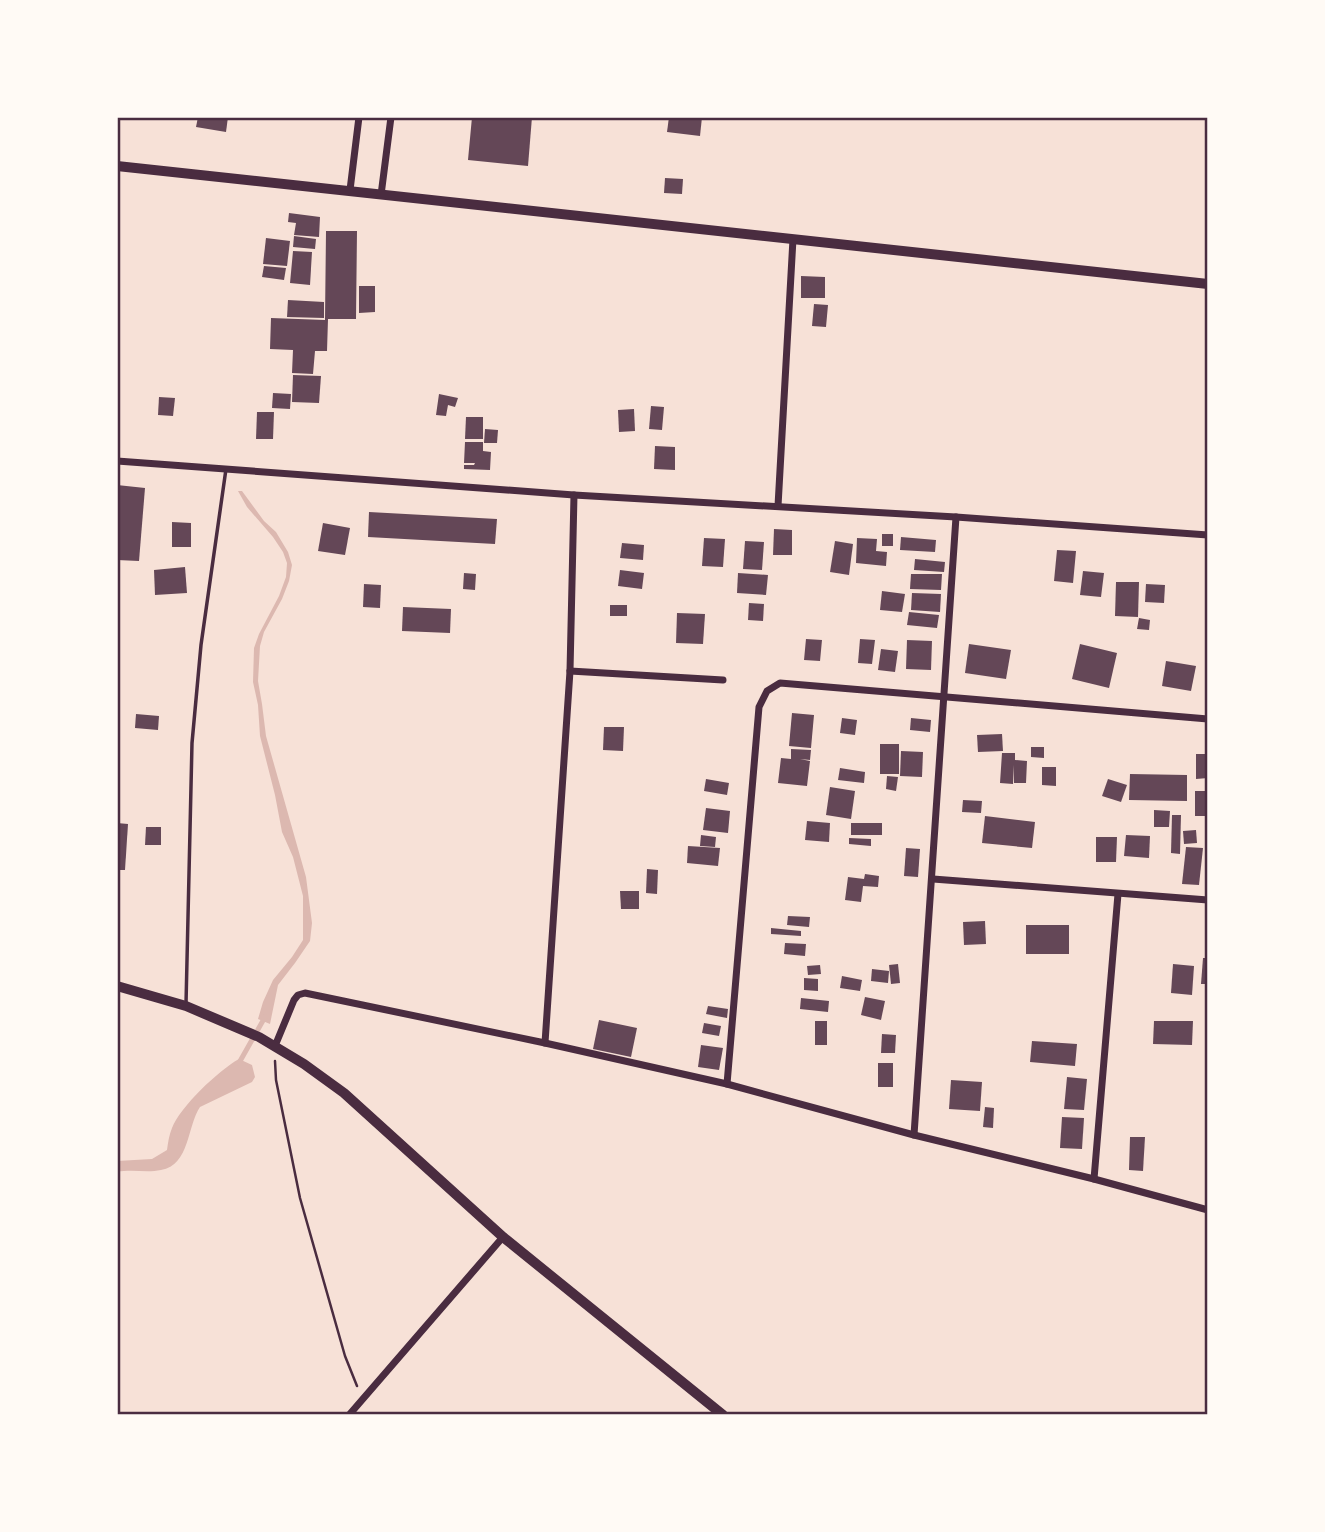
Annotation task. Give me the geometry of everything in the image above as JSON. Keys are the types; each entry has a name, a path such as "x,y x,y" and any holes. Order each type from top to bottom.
{"highway":[{"path":"117,166 1208,284"}],"main road":[{"path":"117,986 186,1006 260,1037 344,1093 503,1237 723,1415"}],"street":[{"path":"350,190 359,117"},
{"path":"381,195 391,117"},
{"path":"778,506 793,239"},
{"path":"117,461 574,495 1208,535"},
{"path":"545,1043 570,671 574,495"},
{"path":"914,1135 956,517"},
{"path":"570,671 723,680"},
{"path":"727,1084 759,707 767,691 780,683 1208,719"},
{"path":"933,879 1208,900"},
{"path":"1094,1179 1118,894"},
{"path":"275,1046 294,1000 304,993 727,1084 1208,1210"},
{"path":"349,1415 503,1237"}],"lane":[{"path":"186,1006 192,743 201,645 226,469"}],"path":[{"path":"275,1046 276,1080 300,1198 345,1356 362,1399"}],"shaded area":[{"path":"238,491 242,491 264,521 276,532 292,565 282,599 264,632 260,646 258,681 266,736 306,877 312,923 310,941 278,985 270,1024 258,1019 263,1002 273,980 303,940 303,896 293,857 282,832 260,736 253,682 254,648 279,596 286,577 287,563 273,537 247,507"},
{"path":"239,1059 252,1065 255,1077 252,1082 200,1107 178,1161 161,1170 117,1172 117,1161 152,1159 167,1150 172,1128 183,1110 211,1080"}],"building":[{"path":"198,117 228,117 226,132 196,127"},
{"path":"472,117 532,117 528,166 468,160"},
{"path":"669,117 702,117 700,136 667,132"},
{"path":"665,178 683,179 682,194 664,193"},
{"path":"289,213 320,217 319,237 294,235 296,223 288,222"},
{"path":"326,231 357,231 356,319 328,319 327,351 315,351 313,374 292,373 293,350 270,349 271,318 325,320"},
{"path":"294,236 316,239 315,249 293,247"},
{"path":"266,238 290,241 287,266 263,264"},
{"path":"293,251 312,252 310,285 290,283"},
{"path":"264,266 286,268 284,280 262,277"},
{"path":"801,276 825,277 825,298 801,298"},
{"path":"359,286 375,286 375,312 359,313"},
{"path":"288,300 324,302 324,318 287,317"},
{"path":"814,304 828,305 826,327 812,326"},
{"path":"293,375 321,376 319,403 292,402"},
{"path":"273,393 291,394 290,409 272,408"},
{"path":"439,394 458,398 455,407 448,405 446,416 436,415"},
{"path":"159,397 175,398 173,416 158,415"},
{"path":"651,406 664,407 662,430 649,429"},
{"path":"634,409 635,431 619,432 618,410"},
{"path":"257,412 274,412 273,439 256,439"},
{"path":"466,417 483,417 483,439 465,439"},
{"path":"485,429 498,430 497,443 484,443"},
{"path":"465,442 483,442 483,451 491,452 490,470 464,469 464,465 475,463 464,463"},
{"path":"655,446 675,447 675,470 654,469"},
{"path":"117,485 145,488 139,561 117,560"},
{"path":"369,512 497,519 495,544 368,537"},
{"path":"172,522 191,523 191,547 172,547"},
{"path":"323,523 350,528 345,555 318,551"},
{"path":"774,529 792,530 792,555 773,555"},
{"path":"882,534 893,534 893,546 882,546"},
{"path":"901,537 936,540 935,552 900,550"},
{"path":"704,538 725,539 723,567 702,566"},
{"path":"857,538 877,539 876,551 887,552 886,566 856,563"},
{"path":"745,541 764,542 762,570 743,569"},
{"path":"835,541 853,544 849,575 830,572"},
{"path":"622,543 644,545 643,560 620,558"},
{"path":"1057,550 1076,551 1073,583 1054,581"},
{"path":"915,559 945,562 944,572 914,570"},
{"path":"185,567 187,593 155,595 154,570"},
{"path":"620,570 644,573 642,589 618,586"},
{"path":"1083,571 1104,573 1101,597 1080,595"},
{"path":"464,573 476,574 475,590 463,589"},
{"path":"738,573 768,575 766,595 737,593"},
{"path":"911,574 942,574 941,590 910,589"},
{"path":"1116,582 1139,582 1138,617 1115,616"},
{"path":"364,584 381,585 380,608 363,607"},
{"path":"1146,584 1165,585 1164,603 1145,602"},
{"path":"882,591 905,594 902,612 880,610"},
{"path":"912,593 941,594 940,612 911,610"},
{"path":"749,603 764,604 763,621 748,620"},
{"path":"610,605 627,605 627,616 610,616"},
{"path":"403,607 451,609 450,633 402,631"},
{"path":"909,612 939,615 937,628 907,625"},
{"path":"677,613 705,614 703,644 676,643"},
{"path":"1139,618 1150,620 1149,630 1137,629"},
{"path":"806,639 822,640 820,661 804,660"},
{"path":"860,639 875,640 872,664 858,663"},
{"path":"907,640 932,641 931,670 906,669"},
{"path":"969,644 1011,650 1006,679 965,673"},
{"path":"1080,644 1117,653 1109,688 1072,679"},
{"path":"881,649 898,651 895,672 878,670"},
{"path":"1166,661 1196,666 1191,691 1162,686"},
{"path":"792,713 814,715 811,748 789,746"},
{"path":"136,714 159,716 158,730 135,728"},
{"path":"842,718 857,720 855,735 840,733"},
{"path":"911,718 931,720 930,732 910,730"},
{"path":"604,727 624,727 623,751 603,750"},
{"path":"1002,734 1003,751 978,752 977,735"},
{"path":"880,744 899,744 899,774 880,774"},
{"path":"1031,747 1044,747 1044,758 1031,757"},
{"path":"791,749 811,750 810,760 800,759 810,761 807,786 778,783 781,758 791,759"},
{"path":"901,751 923,752 922,777 900,776"},
{"path":"1002,753 1015,753 1015,760 1027,761 1026,783 1014,783 1014,765 1013,784 1000,783"},
{"path":"1196,754 1208,754 1208,778 1196,779"},
{"path":"1042,767 1056,767 1056,786 1042,785"},
{"path":"840,768 865,772 864,783 838,780"},
{"path":"1130,774 1187,775 1187,801 1129,800"},
{"path":"887,776 898,777 896,791 886,789"},
{"path":"706,779 729,783 727,795 704,791"},
{"path":"1108,779 1127,785 1121,802 1102,796"},
{"path":"830,787 855,791 851,819 826,815"},
{"path":"1195,791 1208,791 1208,816 1195,816"},
{"path":"963,800 982,801 981,813 962,812"},
{"path":"706,808 730,811 728,833 703,830"},
{"path":"1154,810 1170,811 1169,827 1154,827"},
{"path":"1172,815 1181,815 1180,854 1171,853"},
{"path":"985,816 1035,822 1032,848 982,843"},
{"path":"807,821 830,823 829,842 805,840"},
{"path":"117,823 128,824 125,870 117,870"},
{"path":"851,823 882,823 882,835 851,835"},
{"path":"146,827 161,827 161,845 145,845"},
{"path":"1196,830 1197,843 1184,844 1183,831"},
{"path":"701,835 716,837 715,847 700,846"},
{"path":"1126,835 1150,836 1149,858 1124,856"},
{"path":"1096,837 1117,837 1116,862 1096,862"},
{"path":"849,838 871,839 871,846 849,844"},
{"path":"688,846 720,848 718,866 687,863"},
{"path":"1186,847 1203,848 1199,885 1182,884"},
{"path":"906,848 920,849 918,877 904,876"},
{"path":"647,869 658,870 657,894 646,893"},
{"path":"865,874 879,876 878,887 863,886 861,902 845,900 848,877 864,879"},
{"path":"620,891 639,891 639,909 621,909"},
{"path":"788,916 810,917 809,927 787,925"},
{"path":"985,921 986,944 964,945 963,922"},
{"path":"1026,925 1069,925 1069,954 1026,954"},
{"path":"771,928 801,931 801,936 771,934"},
{"path":"785,943 806,944 805,956 784,954"},
{"path":"1203,958 1208,958 1208,984 1201,984"},
{"path":"898,964 900,983 891,984 889,965"},
{"path":"1173,964 1194,966 1192,995 1171,993"},
{"path":"820,965 821,974 808,975 807,966"},
{"path":"872,969 889,971 888,983 871,981"},
{"path":"842,976 862,980 860,991 840,988"},
{"path":"804,978 818,979 818,991 804,990"},
{"path":"865,997 885,1001 881,1020 861,1015"},
{"path":"801,998 829,1001 828,1012 800,1009"},
{"path":"708,1006 728,1009 727,1018 706,1014"},
{"path":"599,1020 637,1028 631,1057 593,1049"},
{"path":"815,1021 827,1021 827,1045 815,1045"},
{"path":"1154,1021 1193,1021 1192,1045 1153,1044"},
{"path":"704,1023 721,1026 719,1036 702,1033"},
{"path":"882,1034 896,1035 895,1053 881,1053"},
{"path":"1032,1041 1077,1044 1075,1066 1030,1062"},
{"path":"701,1045 723,1048 719,1070 698,1067"},
{"path":"878,1063 893,1063 893,1087 878,1087"},
{"path":"1067,1077 1087,1079 1084,1110 1064,1109"},
{"path":"951,1080 982,1082 980,1111 949,1109"},
{"path":"985,1107 994,1108 993,1128 983,1127"},
{"path":"1062,1117 1084,1118 1082,1149 1060,1148"},
{"path":"1130,1137 1145,1137 1143,1171 1129,1170"}],"waterway":[{"path":"239,1063 265,1017"}]}
